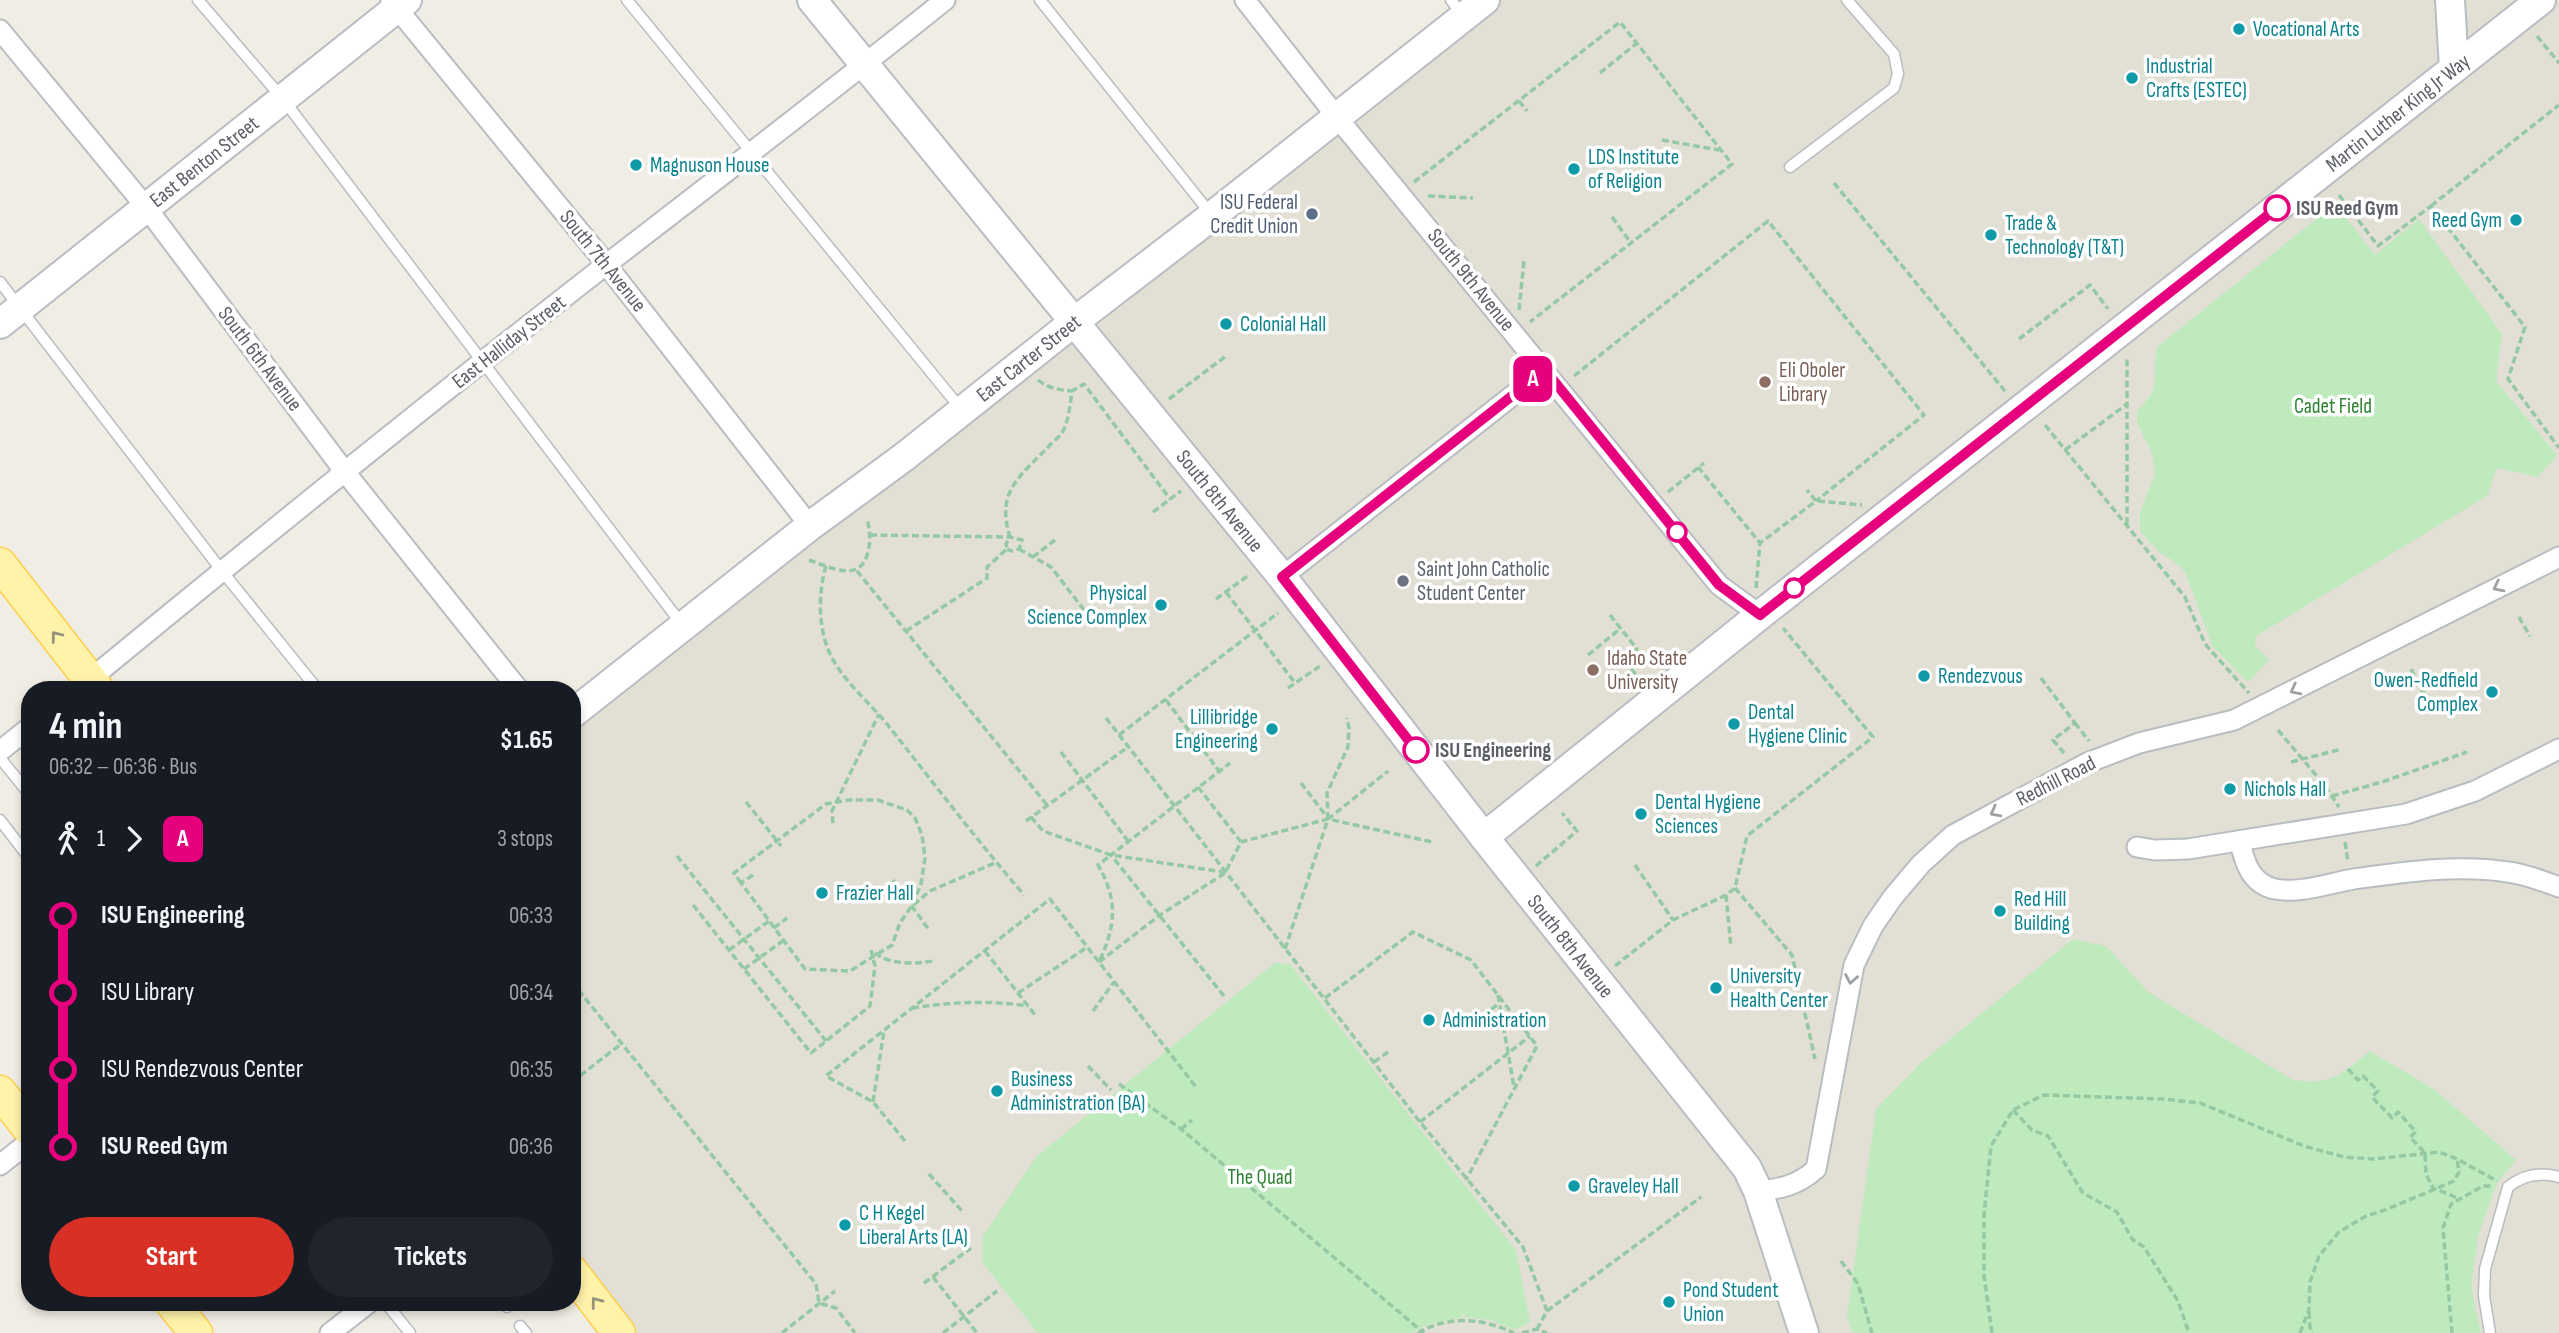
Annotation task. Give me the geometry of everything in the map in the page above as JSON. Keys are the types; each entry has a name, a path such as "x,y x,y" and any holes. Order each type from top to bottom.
{"main road":[{"path":"0,564 84,681"},
{"path":"0,1092 21,1119"},
{"path":"581,1284 619,1333"},
{"path":"178,1311 196,1333"}],"street":[{"name":"South 8th Avenue","path":"812,0 1282,577 1747,1168 1758,1191 1804,1333"},
{"name":"East Halliday Street","path":"94,681 222,571 345,472 945,0"},
{"name":"South 9th Avenue","path":"1245,0 1336,116 1719,585 1766,610"},
{"path":"2450,0 2454,68"},
{"name":"East Benton Street","path":"11,315 283,99 398,3"},
{"name":"South 7th Avenue","path":"398,3 810,526"},
{"name":"East Carter Street","path":"581,707 810,526 904,457 1212,216 1336,116 1466,5"},
{"name":"Martin Luther King Jr Way","path":"1484,837 1766,610 2527,13"},
{"name":"South 6th Avenue","path":"0,30 146,207 345,472 512,681"},
{"path":"1282,577 1545,370"},
{"name":"Redhill Road","path":"1758,1191 1784,1188 1805,1179 1816,1169 1854,965 1872,926 1893,897 1921,864 1954,835 2087,763 2139,743 2234,720 2559,557"},
{"path":"0,751 21,734"},
{"path":"2137,847 2155,850 2188,849 2406,814 2475,791 2559,749"},
{"path":"2240,841 2244,863 2256,880 2274,889 2295,889 2410,872 2477,868 2511,872 2559,887"},
{"path":"0,1165 21,1148"},
{"path":"330,1333 358,1311"}],"lane":[{"path":"198,0 283,99 683,626"},
{"path":"627,0 962,411"},
{"path":"1040,0 1212,216"},
{"path":"1790,167 1894,88 1898,74 1894,54 1847,0"},
{"path":"0,282 11,315 311,681"},
{"path":"0,758 21,784"},
{"path":"0,820 21,847"},
{"path":"2490,1333 2484,1296 2485,1269 2508,1187 2518,1179 2534,1175 2559,1177"},
{"path":"392,1311 410,1333"}],"path":[{"path":"2527,13 2559,63"},
{"path":"1414,182 1620,22 1637,43 1732,164 1528,323"},
{"path":"1600,73 1637,43"},
{"path":"1519,101 1527,111"},
{"path":"2339,195 2378,246 2559,105"},
{"path":"1662,140 1721,150"},
{"path":"1834,183 2007,392"},
{"path":"1425,196 1473,198"},
{"path":"2431,206 2525,327 2508,379 2559,449"},
{"path":"1612,217 1631,243"},
{"path":"1572,377 1768,222 1924,415 1760,543"},
{"path":"1519,312 1524,261"},
{"path":"2019,339 2090,285 2108,309"},
{"path":"1169,399 1226,356"},
{"path":"2127,357 2127,526"},
{"path":"1033,375 1044,385 1059,390 1072,391 1084,384 1170,499"},
{"path":"1007,549 1006,544 1010,537 1005,510 1010,489 1021,473 1062,433 1072,391"},
{"path":"2065,450 2127,404"},
{"path":"2045,425 2185,597 2205,645 2250,694"},
{"path":"1666,493 1703,463"},
{"path":"1615,966 1673,920 1735,888 1747,836 1872,737 1766,610 1760,543 1698,467"},
{"path":"1807,490 1816,501 1868,506"},
{"path":"1153,512 1181,491"},
{"path":"857,571 865,564 870,534 867,519"},
{"path":"870,534 1010,537 1022,540 1019,549"},
{"path":"1033,557 1055,540"},
{"path":"1007,549 1019,549 1051,566 1091,619"},
{"path":"906,631 987,578 987,567 1007,549"},
{"path":"809,560 857,571 1047,805"},
{"path":"826,566 822,580 820,617 830,653 843,673 1024,895"},
{"path":"1216,599 1249,575"},
{"path":"1226,592 1295,683"},
{"path":"1119,735 1278,613"},
{"path":"1610,615 1637,649 1623,659 1642,683"},
{"path":"2519,617 2530,636"},
{"path":"1588,655 1621,628"},
{"path":"1287,688 1321,666"},
{"path":"2411,669 2428,702"},
{"path":"2041,678 2094,748"},
{"path":"1167,700 1219,771"},
{"path":"833,823 832,811 878,714"},
{"path":"1285,949 1328,819 1327,793 1348,747 1347,718"},
{"path":"1107,719 1420,1122 1523,1247 1547,1311"},
{"path":"2067,757 2053,740 2075,723"},
{"path":"2278,730 2294,746 2340,809 2353,879"},
{"path":"1026,821 1128,747"},
{"path":"2291,762 2342,749"},
{"path":"1061,752 1128,841"},
{"path":"2332,796 2382,782 2466,752"},
{"path":"1099,962 1109,939 1113,905 1107,882 1098,865 1173,804 1230,763"},
{"path":"1099,962 1160,915 1225,873 1241,842 1328,819 1388,771"},
{"path":"1301,783 1328,819 1432,842"},
{"path":"1198,787 1241,842"},
{"path":"849,800 878,800 907,810 915,818 922,835 925,858 921,884 900,923 892,945 850,971 805,969 734,873 776,841 826,804 849,800"},
{"path":"746,802 781,846"},
{"path":"1536,866 1577,831 1562,813"},
{"path":"1031,817 1043,831 1111,855 1225,873"},
{"path":"1111,855 1224,996"},
{"path":"677,856 826,1041"},
{"path":"911,907 930,891 997,862"},
{"path":"1634,865 1673,920"},
{"path":"741,883 753,875"},
{"path":"893,880 929,930"},
{"path":"1735,888 1791,956 1816,1060"},
{"path":"1726,895 1731,947"},
{"path":"905,1141 873,1102 826,1076 1050,899 1196,1087"},
{"path":"693,905 811,1053 870,1006 875,956"},
{"path":"774,928 787,918"},
{"path":"729,950 769,921"},
{"path":"1324,999 1413,932 1471,960 1498,993 1537,1046 1466,1180"},
{"path":"744,968 784,940"},
{"path":"1018,993 1087,947"},
{"path":"985,951 1036,1016"},
{"path":"875,956 919,964 933,961"},
{"path":"1093,1011 1114,982"},
{"path":"581,993 816,1284 820,1303"},
{"path":"1498,993 1514,1089"},
{"path":"912,1008 976,1002 1028,1006"},
{"path":"1483,1016 1499,1004"},
{"path":"873,1102 884,1030"},
{"path":"1420,1122 1530,1036"},
{"path":"581,1075 621,1044"},
{"path":"1374,1062 1388,1052"},
{"path":"1088,1066 1111,1090"},
{"path":"2348,1069 2358,1080 2363,1076 2378,1091 2372,1097 2392,1118 2398,1112 2416,1132 2410,1138 2425,1153 2426,1174 2434,1189 2460,1199"},
{"path":"1119,1084 1181,1129 1421,1332 1464,1319 1488,1322 1514,1333"},
{"path":"1992,1333 1984,1276 1984,1215 1991,1146 2013,1110 2044,1095 2200,1103 2304,1146 2344,1157 2374,1159 2439,1152 2508,1187"},
{"path":"2013,1110 2032,1129 2048,1136 2083,1193 2117,1212 2132,1239 2144,1247 2178,1301 2189,1333"},
{"path":"1181,1129 1192,1119"},
{"path":"2312,1333 2310,1282 2319,1256 2339,1232 2366,1216 2454,1181 2459,1172 2457,1159"},
{"path":"929,1174 962,1211"},
{"path":"2452,1333 2442,1228 2451,1204 2483,1186 2508,1187"},
{"path":"1537,1329 1547,1311 1701,1197"},
{"path":"924,1283 971,1248"},
{"path":"1841,1261 1858,1284 1872,1333"},
{"path":"933,1277 977,1333"},
{"path":"782,1333 835,1291"},
{"path":"943,1333 997,1292"},
{"path":"820,1303 836,1308 855,1333"},
{"path":"2300,1333 2309,1310"},
{"path":"1522,1333 1537,1329 1547,1333"}],"shaded area":[{"name":"Idaho State University","path":"1485,0 2559,0 2559,1333 619,1333 581,1284 581,707"}],"green space":[{"name":"Cadet Field","path":"2335,204 2375,255 2419,219 2502,334 2496,381 2557,455 2538,477 2497,468 2487,496 2256,636 2255,646 2269,660 2248,682 2213,647 2185,572 2160,553 2140,531 2140,513 2155,474 2152,453 2137,423 2137,411 2154,388 2157,347"},
{"path":"2073,939 2106,946 2148,992 2293,1080 2318,1081 2336,1076 2370,1051 2435,1090 2516,1160 2497,1183 2478,1236 2471,1287 2481,1333 1853,1333 1847,1316 1876,1109 1922,1062"},
{"name":"The Quad","path":"1276,962 1289,963 1516,1250 1530,1322 1515,1330 1490,1320 1465,1317 1465,1314 1462,1314 1462,1317 1426,1325 1411,1333 1038,1333 982,1262 983,1236 1037,1156"}],"bus line":[{"name":"A","path":"1416,750 1282,577 1545,370 1719,585 1760,615 2277,208"}],"place":[{"name":"Vocational Arts","path":"2239,29"},
{"name":"Industrial Crafts (ESTEC)","path":"2132,78"},
{"name":"Magnuson House","path":"636,165"},
{"name":"LDS Institute of Religion","path":"1574,169"},
{"name":"ISU Reed Gym","path":"2277,208"},
{"name":"ISU Federal Credit Union","path":"1312,214"},
{"name":"Reed Gym","path":"2516,220"},
{"name":"Trade & Technology (T&T)","path":"1991,235"},
{"name":"Colonial Hall","path":"1226,324"},
{"name":"Eli Oboler Library","path":"1765,382"},
{"name":"Saint John Catholic Student Center","path":"1403,581"},
{"name":"Physical Science Complex","path":"1161,605"},
{"name":"Idaho State University","path":"1593,670"},
{"name":"Rendezvous","path":"1924,676"},
{"name":"Owen-Redfield Complex","path":"2492,692"},
{"name":"Dental Hygiene Clinic","path":"1734,724"},
{"name":"Lillibridge Engineering","path":"1272,729"},
{"name":"ISU Engineering","path":"1416,750"},
{"name":"Nichols Hall","path":"2230,789"},
{"name":"Dental Hygiene Sciences","path":"1641,814"},
{"name":"Frazier Hall","path":"822,893"},
{"name":"Red Hill Building","path":"2000,911"},
{"name":"University Health Center","path":"1716,988"},
{"name":"Administration","path":"1429,1020"},
{"name":"Business Administration (BA)","path":"997,1091"},
{"name":"Graveley Hall","path":"1574,1186"},
{"name":"C H Kegel Liberal Arts (LA)","path":"845,1225"},
{"name":"Pond Student Union","path":"1669,1302"}]}
